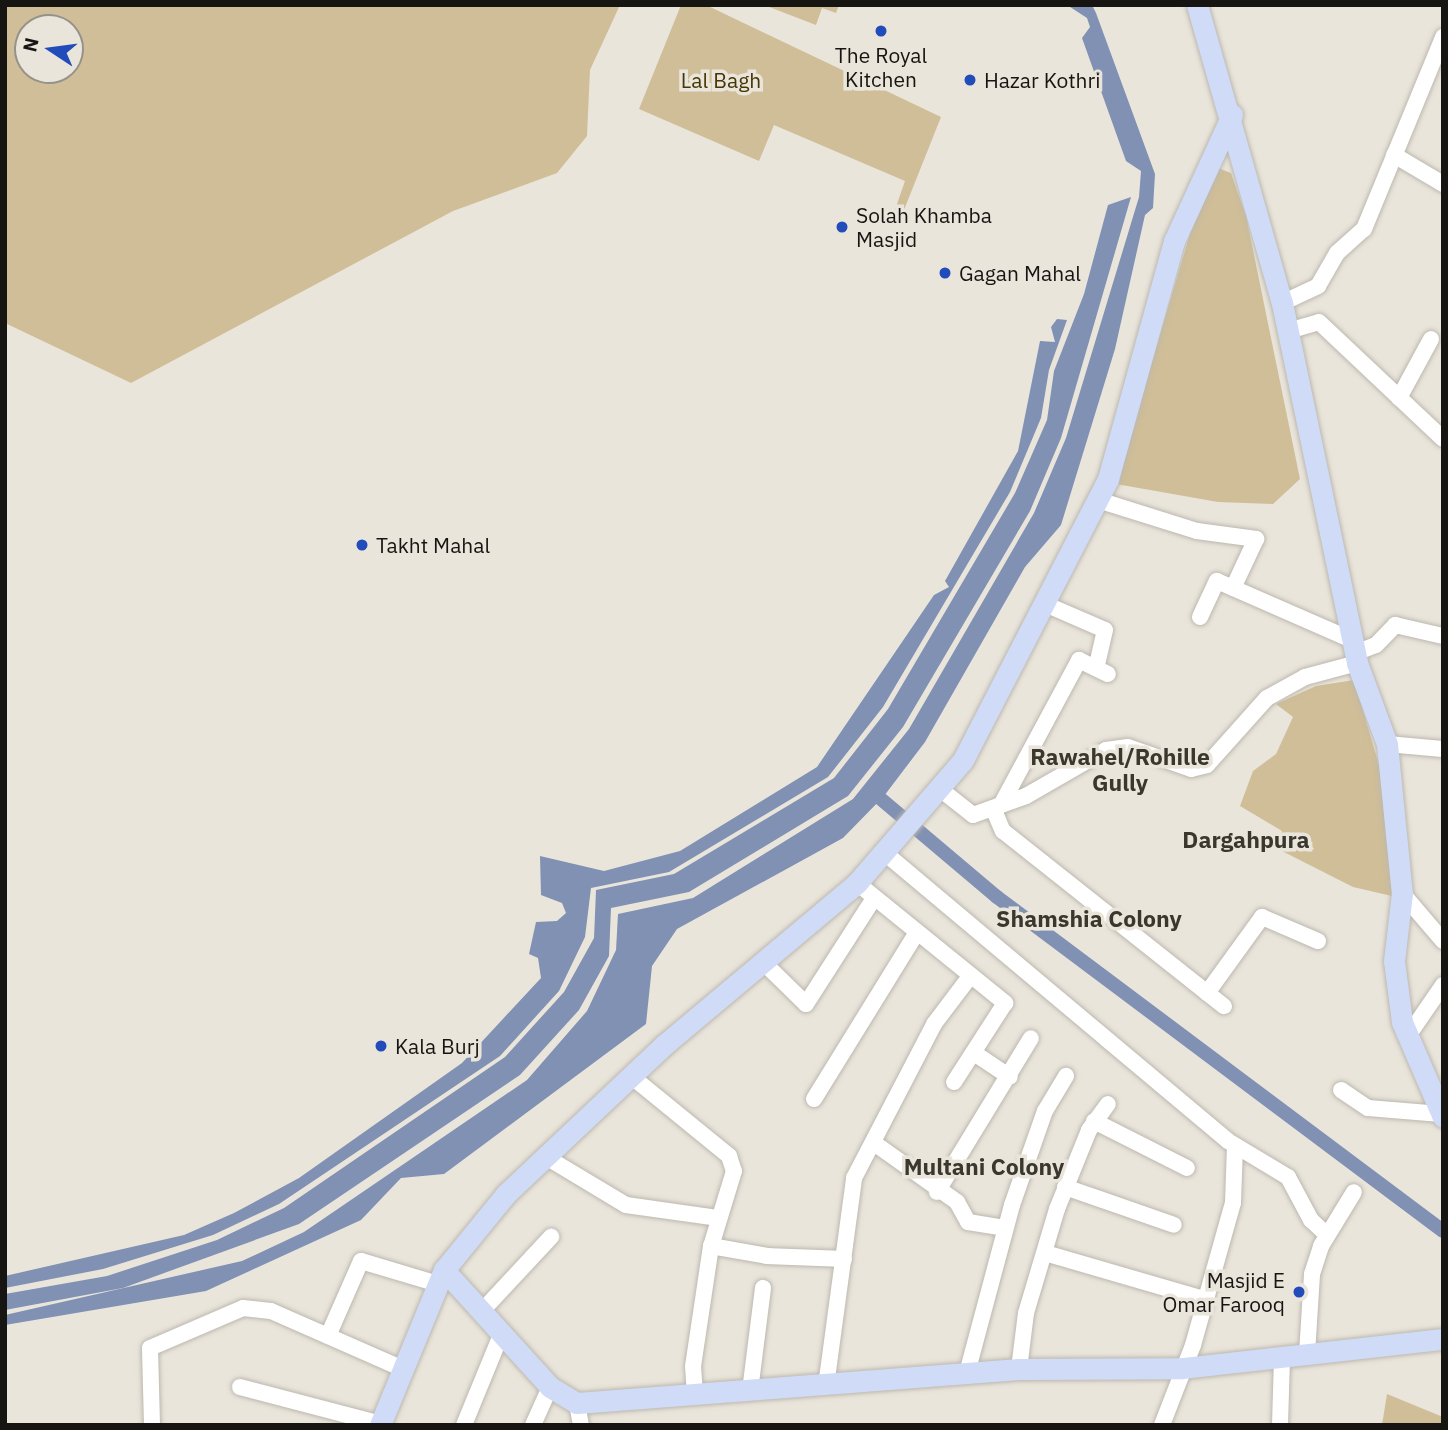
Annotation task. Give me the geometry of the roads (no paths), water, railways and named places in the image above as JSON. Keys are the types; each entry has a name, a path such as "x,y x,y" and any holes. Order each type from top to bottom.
{"street":[{"path":"1197,5 1232,116 1283,303 1355,652 1387,744 1402,893 1394,961 1408,1036 1442,1116 1368,1108 1341,1090"},
{"path":"1283,303 1318,286 1337,253 1364,229 1443,37"},
{"path":"240,1387 381,1424 441,1277 546,1157 631,1076 857,883 904,835 963,760 1098,500 1174,241 1232,116"},
{"path":"1394,155 1443,184"},
{"path":"1288,331 1319,323 1443,439"},
{"path":"1399,398 1431,339"},
{"path":"1098,500 1197,531 1256,539 1233,588"},
{"path":"1200,617 1217,581 1355,652"},
{"path":"1045,604 1105,630 1102,671 1080,660 997,806 1003,831 1224,1006"},
{"path":"937,793 973,815 997,806 1106,750 1128,747 1191,769 1207,765 1267,698 1355,652 1376,645 1395,625 1443,636"},
{"path":"1387,744 1443,749"},
{"path":"886,854 1235,1147 1288,1177 1311,1220 1327,1235"},
{"path":"857,883 971,975 1005,1007 954,1082"},
{"path":"1402,893 1443,941"},
{"path":"763,962 806,1004 874,898"},
{"path":"1207,993 1262,917 1318,941"},
{"path":"814,1099 917,932"},
{"path":"826,1386 854,1178 934,1024 971,975"},
{"path":"1408,1036 1443,985"},
{"path":"937,1192 1010,1077 1031,1038"},
{"path":"974,1053 1010,1077"},
{"path":"631,1076 729,1156 733,1182 711,1246 693,1366 695,1394"},
{"path":"967,1373 1004,1228 1045,1111 1066,1076"},
{"path":"1019,1369 1021,1334 1065,1187 1094,1121 1108,1104"},
{"path":"1094,1121 1187,1168"},
{"path":"874,1143 937,1192 957,1202 968,1222 1004,1228"},
{"path":"1162,1425 1183,1368 1233,1203 1235,1147"},
{"path":"546,1157 626,1205 719,1219"},
{"path":"1065,1187 1174,1225"},
{"path":"1307,1354 1312,1274 1327,1235 1354,1192"},
{"path":"481,1312 551,1237"},
{"path":"711,1246 767,1256 844,1259"},
{"path":"1045,1253 1203,1299"},
{"path":"328,1336 361,1261 441,1277 481,1312 550,1387 577,1404 1019,1369 1183,1368 1443,1339"},
{"path":"750,1391 763,1288"},
{"path":"152,1425 150,1348 251,1308 328,1336 403,1369"},
{"path":"464,1425 501,1335"},
{"path":"1280,1425 1282,1359"},
{"path":"533,1425 550,1387"},
{"path":"577,1404 581,1425"}],"water":[{"path":"1067,5 1092,5 1096,13 1155,174 1153,208 1145,215 1115,349 1061,525 1025,567 925,742 884,796 843,838 677,929 652,966 646,1024 444,1174 401,1178 361,1220 206,1291 5,1325 5,1315 242,1261 304,1232 527,1080 587,1011 616,950 618,914 693,898 853,799 909,729 1034,513 1066,438 1139,197 1141,171 1126,161 1082,38 1090,27 1087,18"},
{"path":"1131,197 1061,438 1030,511 903,727 848,796 689,892 611,908 609,956 579,1010 520,1075 299,1224 123,1288 5,1310 5,1294 107,1276 217,1240 284,1208 505,1057 564,992 594,938 596,890 674,874 834,778 888,709 1015,493 1047,420 1054,371 1084,294 1108,205"},
{"path":"1057,319 1067,320 1049,370 1041,418 1010,492 883,707 828,777 669,872 591,888 585,937 559,991 500,1056 279,1204 213,1235 103,1269 5,1288 5,1276 184,1235 234,1213 299,1178 462,1063 541,978 538,958 529,954 536,922 557,921 566,913 562,903 541,895 540,856 604,871 680,851 817,767 934,595 949,587 945,581 1018,451 1040,341 1055,342 1051,327"}],"waterway":[{"path":"875,794 997,897 1443,1231"}],"place":[{"name":"The Royal Kitchen","path":"881,31"},
{"name":"Hazar Kothri","path":"970,80"},
{"name":"Solah Khamba Masjid","path":"842,227"},
{"name":"Gagan Mahal","path":"945,273"},
{"name":"Takht Mahal","path":"362,545"},
{"name":"Kala Burj","path":"381,1046"},
{"name":"Masjid E Omar Farooq","path":"1299,1292"}],"district":[{"name":"Rawahel/Rohille Gully","path":"1120,769"},
{"name":"Dargahpura","path":"1246,839"},
{"name":"Shamshia Colony","path":"1089,918"},
{"name":"Multani Colony","path":"984,1166"}],"park label":[{"name":"Lal Bagh","path":"721,80"}]}
